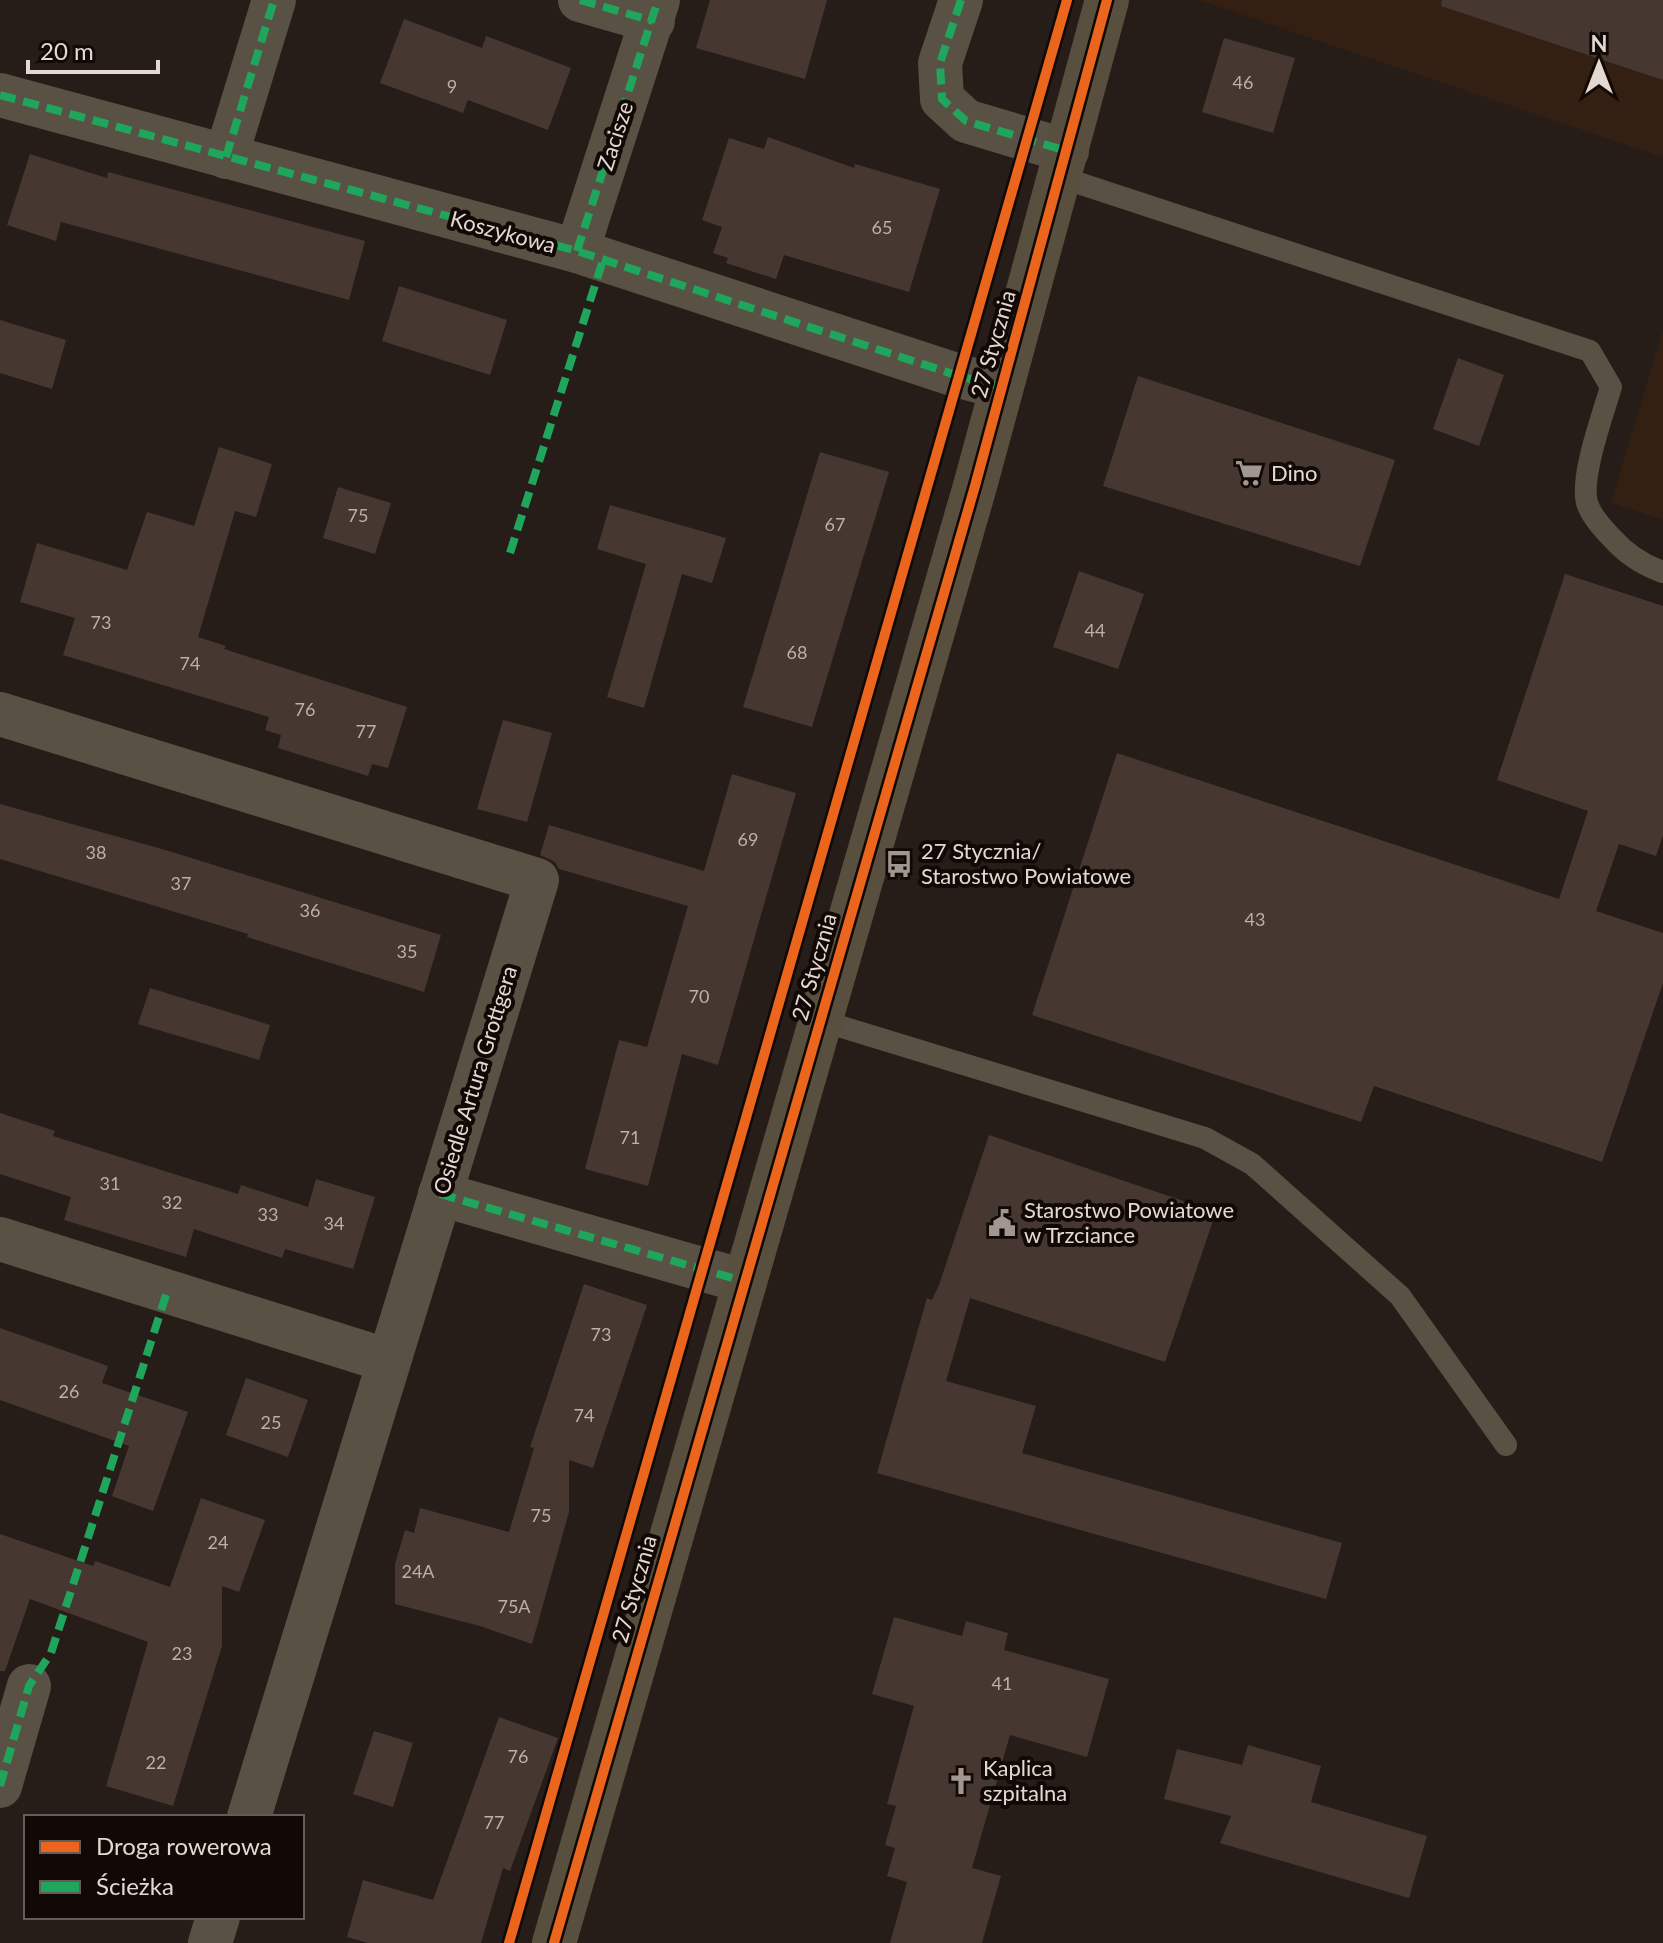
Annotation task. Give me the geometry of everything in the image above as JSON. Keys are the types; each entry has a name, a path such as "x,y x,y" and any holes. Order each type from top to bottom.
{"main road":[{"name":"27 Stycznia","path":"554,1943 1001,387 1107,0"}],"street":[{"path":"226,157 274,0"},
{"name":"Zacisze","path":"577,251 656,10 580,0"},
{"path":"961,0 940,63 942,99 966,121 1064,164"},
{"name":"Koszykowa","path":"0,95 577,251 1001,387"},
{"name":"Osiedle Artura Grottgera","path":"0,714 537,880 250,1815"},
{"path":"440,1194 743,1281"},
{"path":"0,1239 389,1361"},
{"path":"0,1786 29,1686"},
{"path":"210,1943 217,1919"}],"lane":[{"path":"1064,164 1590,351 1611,387 1587,473 1587,502 1622,550 1648,567 1663,572"},
{"path":"819,1020 1205,1138 1252,1164 1400,1296 1506,1445"}],"shaded area":[{"path":"1198,0 1663,0 1663,157"},
{"path":"1663,331 1663,520 1611,502"}],"building":[{"path":"710,0 827,0 805,79 696,48"},
{"path":"1442,0 1663,0 1663,80 1441,6"},
{"path":"404,19 482,48 486,36 571,68 548,130 468,100 463,113 380,83"},
{"path":"1224,38 1295,58 1273,133 1202,112"},
{"path":"768,137 854,168 855,164 940,189 909,292 784,255 776,279 726,263 728,258 713,253 722,227 702,220 729,138 764,149"},
{"path":"30,154 107,178 108,172 365,241 349,300 61,222 56,241 7,225"},
{"path":"399,286 507,320 490,375 382,341"},
{"path":"0,320 66,340 52,389 0,373"},
{"path":"1458,358 1504,375 1479,446 1433,429"},
{"name":"Dino","path":"1138,376 1395,460 1360,566 1103,486"},
{"path":"219,447 272,464 256,517 235,511 198,637 226,646 224,649 407,707 388,768 372,764 368,776 278,748 281,735 265,730 269,717 63,655 75,618 20,602 37,543 127,570 147,512 194,526"},
{"path":"820,452 889,472 812,727 743,707"},
{"path":"338,487 391,503 375,554 323,538"},
{"path":"610,505 726,538 712,583 682,574 644,708 607,697 646,564 597,549"},
{"path":"1079,571 1144,594 1118,669 1053,647"},
{"path":"1565,574 1663,606 1663,835 1656,856 1619,844 1596,911 1663,933 1663,983 1602,1162 1374,1086 1361,1122 1032,1015 1117,753 1559,899 1588,811 1497,780"},
{"path":"503,720 552,733 527,822 477,809"},
{"path":"732,774 796,793 718,1065 682,1054 648,1186 585,1169 619,1040 647,1047 688,906 559,869 555,862 540,855 549,825 704,871"},
{"path":"0,804 162,849 441,935 424,992 247,937 248,934 0,859"},
{"path":"150,988 270,1025 259,1060 138,1024"},
{"path":"0,1113 55,1131 53,1136 238,1194 241,1185 308,1207 316,1179 375,1197 353,1269 285,1249 282,1258 194,1229 186,1257 64,1220 71,1197 0,1174"},
{"path":"989,1135 1216,1212 1165,1362 970,1298 946,1381 1036,1406 1022,1453 1342,1543 1326,1599 877,1473 927,1298 932,1300 939,1285"},
{"path":"584,1284 647,1305 593,1468 569,1460 569,1512 532,1644 480,1626 395,1604 395,1564 405,1530 414,1533 420,1508 509,1532 534,1448 530,1447"},
{"path":"0,1328 108,1366 102,1383 188,1412 153,1511 112,1496 129,1446 0,1400"},
{"path":"246,1378 308,1400 288,1457 226,1435"},
{"path":"201,1498 265,1520 239,1592 222,1586 222,1646 173,1806 106,1786 148,1642 30,1599 5,1671 0,1671 0,1534 93,1566 95,1561 170,1587"},
{"path":"894,1617 962,1636 966,1621 1008,1633 1004,1650 1109,1679 1087,1757 1010,1735 972,1868 1001,1876 982,1943 890,1943 907,1882 887,1876 895,1848 885,1845 896,1806 887,1804 914,1706 872,1694"},
{"path":"499,1717 558,1738 510,1871 503,1868 481,1943 368,1943 347,1937 363,1880 433,1900"},
{"path":"374,1731 413,1743 393,1807 353,1794"},
{"path":"1248,1745 1321,1766 1311,1802 1427,1836 1409,1898 1220,1843 1231,1816 1164,1799 1177,1749 1242,1765"}],"marked path":[{"path":"226,157 274,0"},
{"path":"580,0 653,21"},
{"path":"577,251 658,0"},
{"path":"961,0 940,63 942,99 966,121 1067,151"},
{"path":"0,95 577,251 1001,387"},
{"path":"510,553 603,260"},
{"path":"440,1194 743,1281"},
{"path":"0,1786 29,1686 51,1653 167,1292"}],"cycle path":[{"path":"509,1943 1067,0"},
{"path":"554,1943 975,486 1107,0"}],"place":[{"name":"Dino","path":"1249,473"},
{"name":"27 Stycznia/ Starostwo Powiatowe","path":"899,864"},
{"name":"Starostwo Powiatowe w Trzciance","path":"1002,1223"},
{"name":"Kaplica szpitalna","path":"961,1781"}]}
